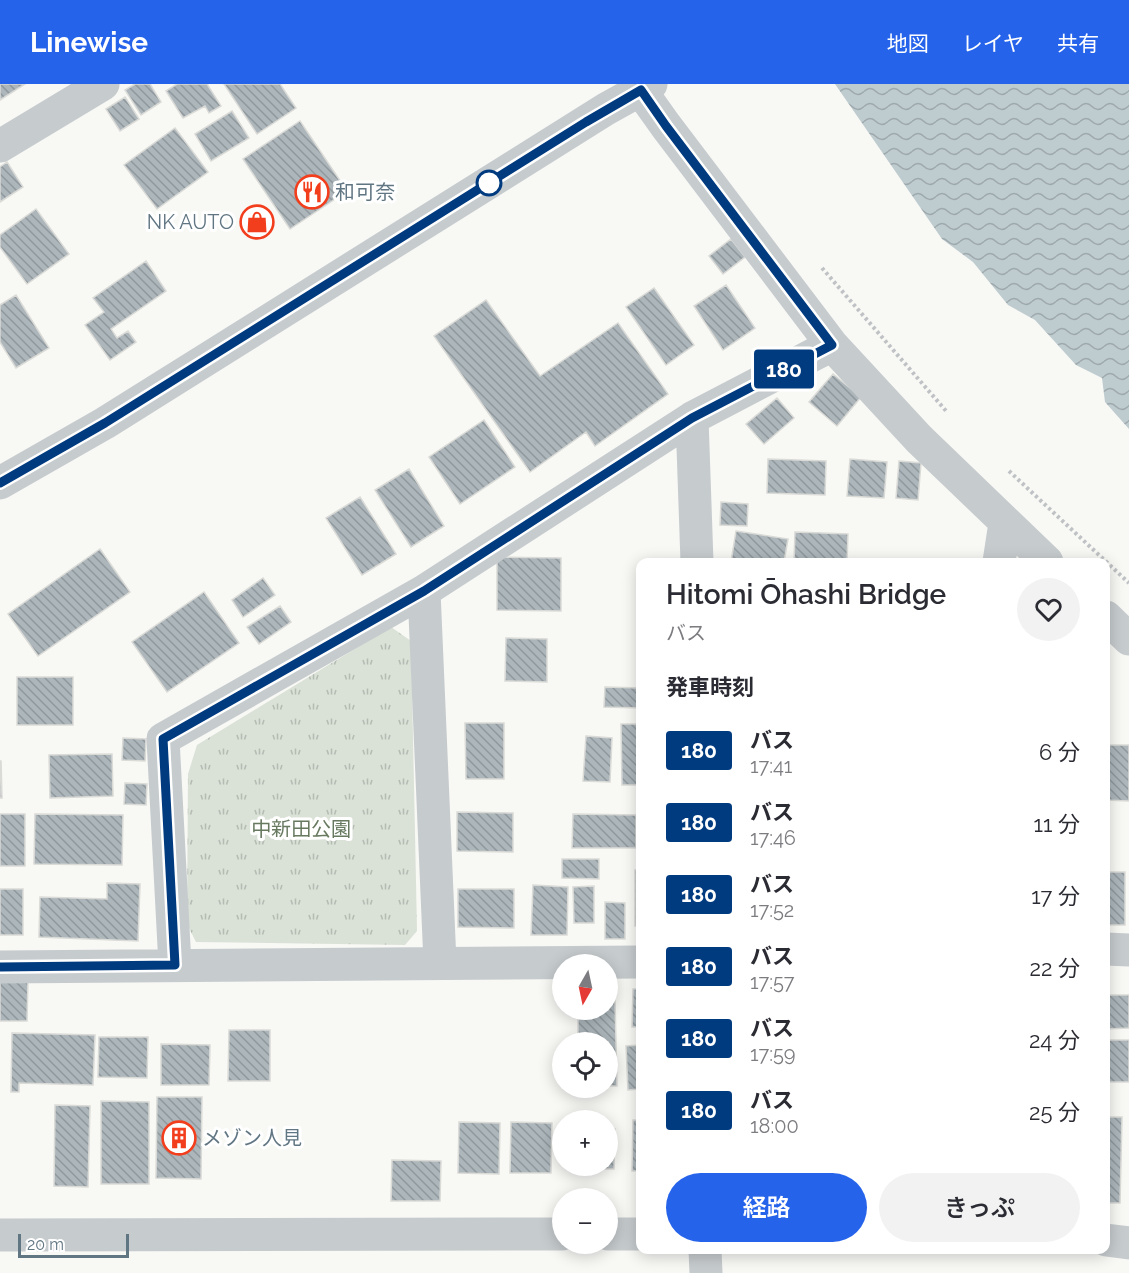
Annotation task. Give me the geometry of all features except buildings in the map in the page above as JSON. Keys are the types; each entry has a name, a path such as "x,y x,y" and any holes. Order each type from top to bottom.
{"street":[{"path":"0,146 103,84"},
{"path":"0,483 115,417 643,86 666,126 832,345 919,439 1043,558"},
{"path":"175,965 163,739 424,591 692,418 832,345"},
{"path":"692,418 697,558"},
{"path":"1000,558 1005,523"},
{"path":"424,591 440,963"},
{"path":"1110,621 1129,639"},
{"path":"1110,949 1129,950"},
{"path":"0,967 636,962"},
{"path":"0,1234 552,1234"},
{"path":"618,1234 636,1234"},
{"path":"1110,1241 1129,1243"},
{"path":"705,1254 706,1273"}],"path":[{"path":"822,268 947,413"},
{"path":"1007,470 1102,558"},
{"path":"1110,565 1129,583"}],"green space":[{"name":"中新田公園","path":"391,627 411,641 417,931 405,945 196,942 187,924 188,774 197,745"}],"water":[{"path":"835,84 1129,84 1129,429 1105,402 1102,378 1076,365 1035,320 1008,305 973,262 942,239"}],"bus line":[{"name":"180","path":"0,483 105,423 606,109 641,90 832,345 692,418 424,591 163,739 175,965 0,967"}],"place":[{"name":"和可奈","path":"312,192"},
{"name":"NK AUTO","path":"257,222"},
{"name":"メゾン人見","path":"179,1138"}]}
